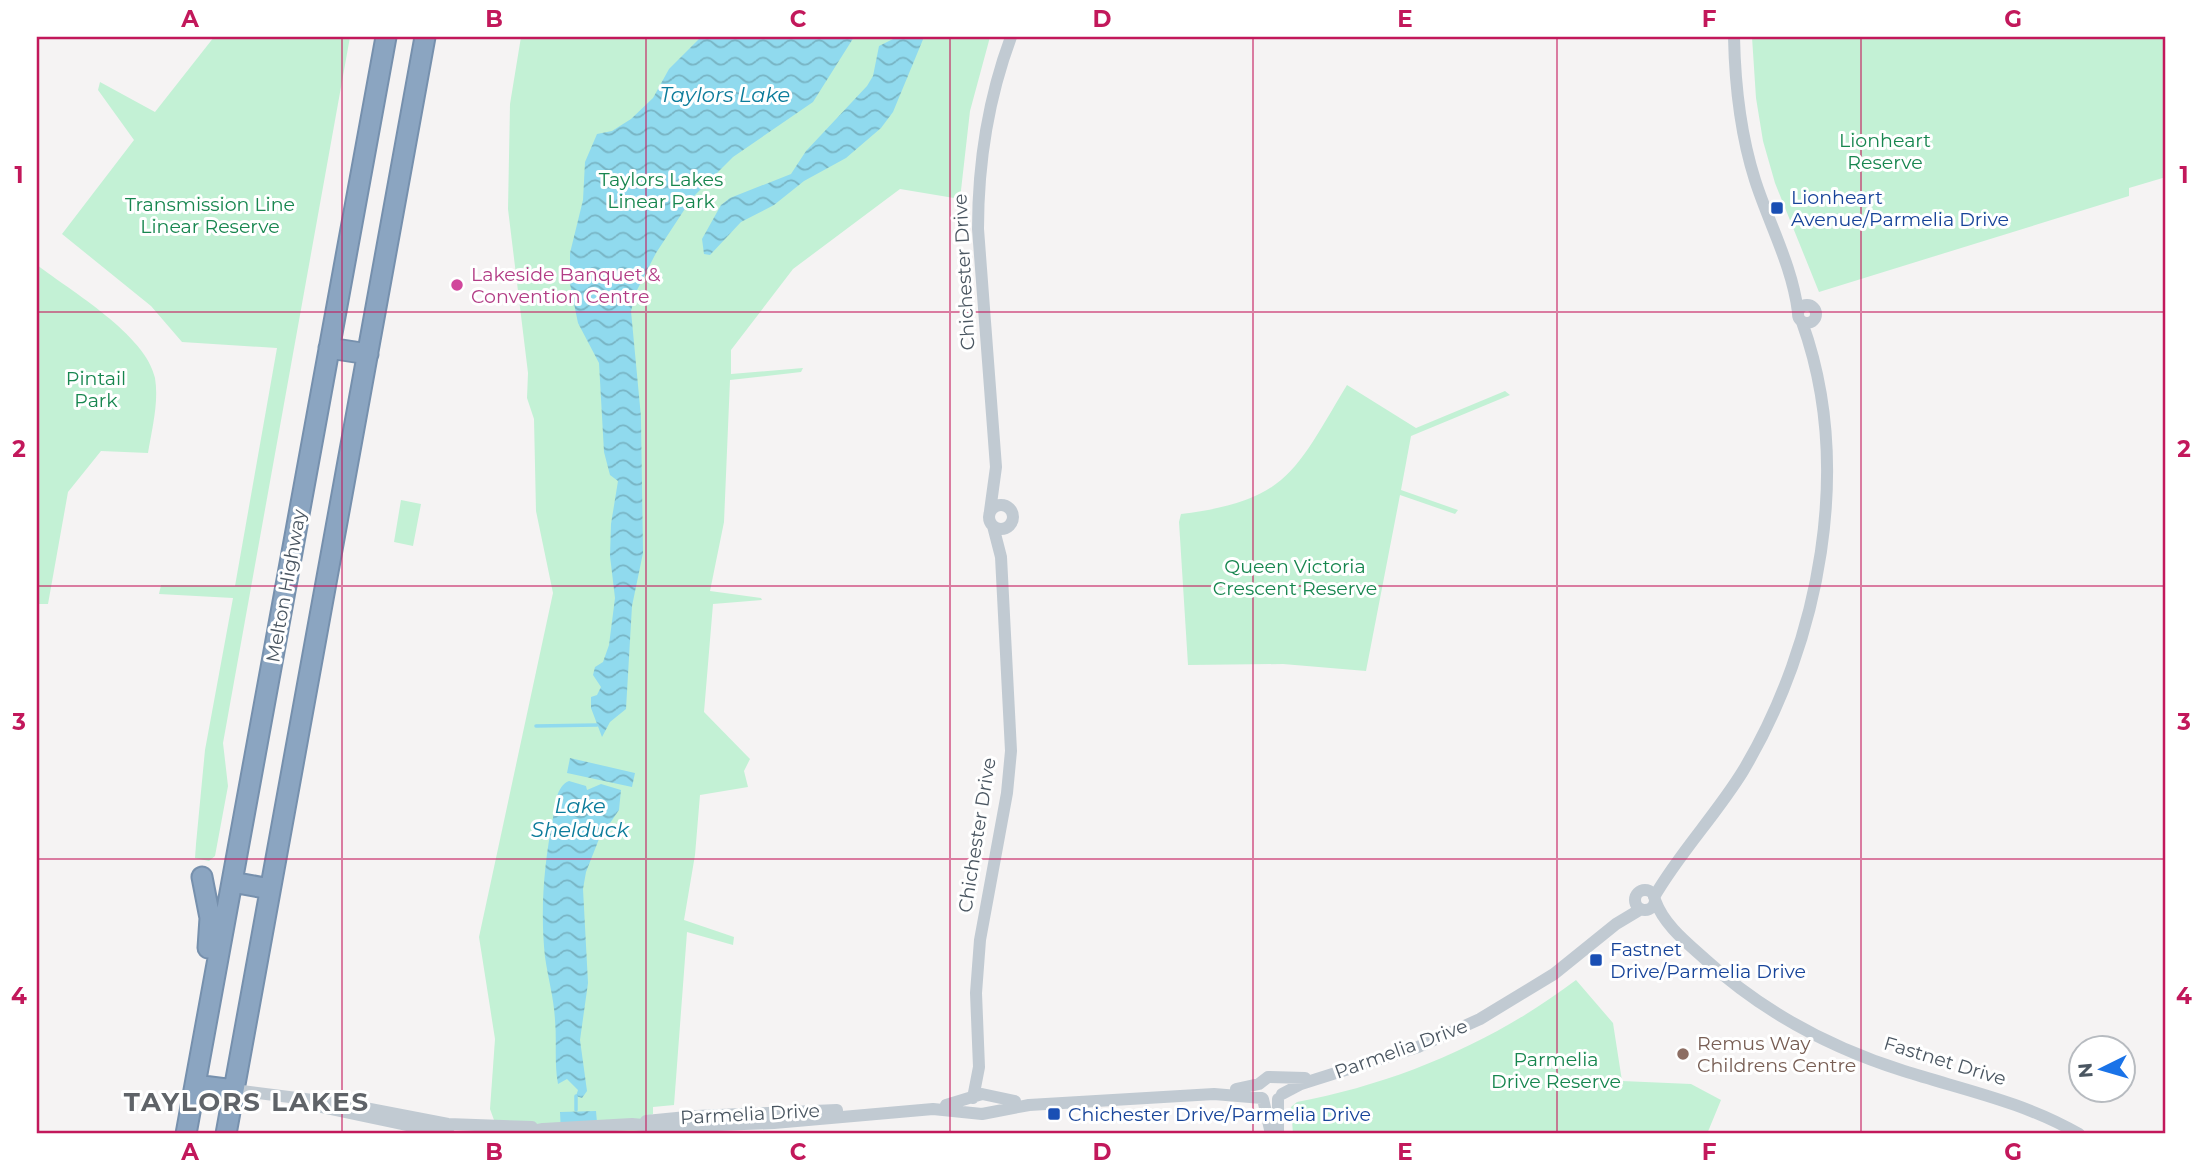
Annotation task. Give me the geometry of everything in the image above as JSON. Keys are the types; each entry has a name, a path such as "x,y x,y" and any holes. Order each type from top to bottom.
{"highway":[{"name":"Melton Highway","path":"186,1134 386,37"},
{"name":"Melton Highway","path":"226,1134 425,37"},
{"path":"329,348 368,354"},
{"path":"202,877 211,926 204,971 205,1029"},
{"path":"232,882 270,888"},
{"name":"Parmelia Drive","path":"195,1085 234,1090"}],"street":[{"name":"Chichester Drive","path":"1007,507 996,467 978,229 978,190 987,122 1011,37"},
{"name":"Parmelia Drive","path":"1280,1097 1322,1077 1418,1047 1480,1019 1554,974 1616,924 1675,864 1723,802 1754,752 1782,693 1802,632 1816,575 1824,500 1824,427 1806,315 1751,169 1737,90 1734,37"},
{"name":"Chichester Drive","path":"990,511 996,467"},
{"path":"1000,505 1007,507 1012,513 1010,524 999,529 993,526 989,518 990,511 1000,505"},
{"name":"Chichester Drive","path":"1002,567 1010,524"},
{"name":"Chichester Drive","path":"973,1098 979,1067 976,1001 979,950 1007,793 1011,751 1002,567 993,526"},
{"name":"Parmelia Drive","path":"1655,898 1675,864"},
{"path":"1640,901 1648,890 1655,898"},
{"name":"Fastnet Drive","path":"1655,898 1667,923"},
{"name":"Fastnet Drive","path":"1640,901 1730,981 1807,1031 1903,1071 2013,1103 2079,1134"},
{"name":"Chichester Drive","path":"979,1067 989,1097"},
{"name":"Parmelia Drive","path":"1276,1079 1322,1077"},
{"path":"1271,1134 1259,1084 1265,1078 1276,1079 1282,1084 1278,1134"},
{"name":"Parmelia Drive","path":"234,1090 344,1104 449,1124 520,1131 797,1111 933,1109 982,1112 1029,1105 1214,1094 1259,1084"},
{"path":"982,1094 989,1097 991,1106 982,1112 972,1105 973,1098 982,1094"},
{"name":"Parmelia Drive","path":"1214,1094 1262,1099"},
{"name":"Parmelia Drive","path":"989,1097 1029,1105"},
{"path":"1262,1099 1270,1102 1280,1097"},
{"name":"Parmelia Drive","path":"933,1109 973,1098"},
{"name":"Parmelia Drive","path":"294,1099 341,1114 449,1134"}],"green space":[{"name":"Transmission Line Linear Reserve","path":"214,37 350,37 223,743 228,786 215,856 209,861 195,858 196,844 205,750 233,598 159,594 161,585 235,586 277,348 182,342 151,306 62,234 134,140 98,90 100,82 155,112"},
{"name":"Taylors Lakes Linear Park","path":"521,37 990,37 970,111 960,199 900,189 793,269 731,350 731,374 803,368 801,372 730,380 724,522 710,591 762,600 713,604 704,712 750,759 744,771 748,787 700,795 695,855 684,920 734,937 733,945 687,932 674,1105 653,1107 653,1114 648,1116 649,1132 653,1134 528,1134 494,1120 490,1109 495,1039 479,937 553,593 536,511 534,419 527,398 528,373 508,209 510,104"},
{"name":"Lionheart Reserve","path":"1752,37 2166,37 2166,177 2129,188 2129,196 1819,292 1775,183 1763,141 1756,98"},
{"name":"Pintail Park","path":"37,265 123,330 149,362 156,387 148,453 101,451 68,492 48,604 37,604"},
{"name":"Queen Victoria Crescent Reserve","path":"1347,385 1416,428 1505,391 1510,395 1411,436 1401,490 1458,510 1455,514 1400,495 1366,671 1283,664 1188,665 1179,522 1181,514 1245,500 1267,490 1285,477 1314,440"},
{"path":"401,500 421,504 413,546 394,542"},
{"name":"Parmelia Drive Reserve","path":"1576,980 1613,1023 1622,1081 1691,1084 1721,1100 1707,1134 1293,1134 1291,1107 1297,1102 1372,1084 1444,1057 1512,1023"}],"water":[{"name":"Taylors Lake","path":"701,37 854,37 813,102 733,157 692,198 656,253 636,292 631,311 641,417 643,553 632,606 626,709 610,722 602,737 591,708 591,697 597,695 601,687 593,675 595,667 603,662 609,645 615,598 610,556 611,524 618,481 610,475 604,452 599,363 578,323 570,284 570,253 583,200 585,162 597,134 612,131 631,119 653,98 669,69"},
{"path":"897,37 924,37 893,112 881,128 846,158 804,181 774,205 741,222 710,255 704,254 702,239 721,205 730,198 791,174 806,151 867,86 873,76 879,46"},
{"path":"570,758 635,773 632,787 567,773"},
{"name":"Lake Shelduck","path":"569,781 586,786 587,790 601,784 621,790 619,810 599,839 586,872 583,889 588,983 580,1040 587,1091 582,1098 576,1096 578,1090 567,1079 558,1084 556,1028 545,957 543,922 545,870 557,797 561,787"},
{"path":"596,1111 598,1134 561,1134 560,1112"}],"waterway":[{"path":"536,726 597,725"},
{"path":"576,1096 576,1110"}],"place":[{"name":"Lionheart Avenue/Parmelia Drive","path":"1777,208"},
{"name":"Lakeside Banquet & Convention Centre","path":"457,285"},
{"name":"Fastnet Drive/Parmelia Drive","path":"1596,960"},
{"name":"Remus Way Childrens Centre","path":"1683,1054"},
{"name":"Chichester Drive/Parmelia Drive","path":"1054,1114"}],"district":[{"name":"TAYLORS LAKES","path":"247,1102"}]}
